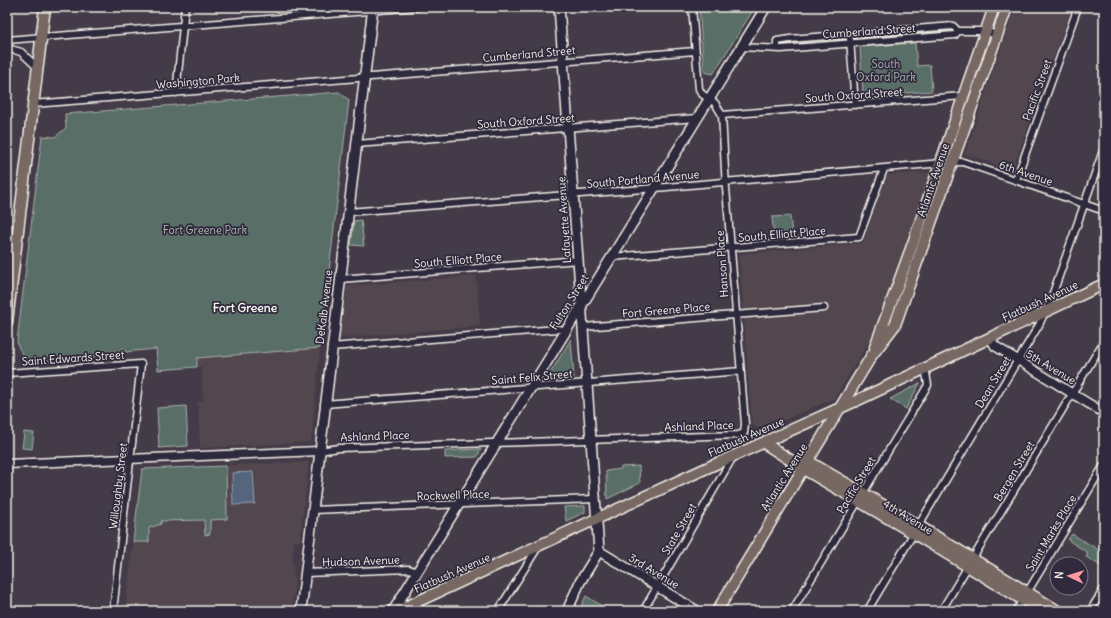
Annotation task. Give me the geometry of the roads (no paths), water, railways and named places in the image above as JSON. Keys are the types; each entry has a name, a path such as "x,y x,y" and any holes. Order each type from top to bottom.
{"main road":[{"path":"7,322 12,240 34,104 45,7"},
{"name":"Lafayette Avenue","path":"559,7 579,260 586,383 599,551"},
{"name":"Fulton Street","path":"393,611 766,7"},
{"name":"Atlantic Avenue","path":"872,355 890,308 994,7"},
{"name":"Atlantic Avenue","path":"717,611 872,355 893,330 957,162 1007,7"},
{"name":"DeKalb Avenue","path":"300,611 373,9"},
{"name":"Flatbush Avenue","path":"404,610 1104,284"},
{"name":"4th Avenue","path":"764,443 806,465 1025,596 1058,611"},
{"path":"567,611 580,582 599,551"},
{"name":"3rd Avenue","path":"599,551 698,611"},
{"name":"4th Avenue","path":"1025,596 1041,611"}],"street":[{"path":"176,93 185,7"},
{"path":"7,40 373,9 417,7"},
{"path":"692,7 699,89 715,103 722,115"},
{"name":"Pacific Street","path":"1016,180 1078,7"},
{"path":"777,48 777,41 781,40 953,26 958,31"},
{"name":"Cumberland Street","path":"741,47 777,48 850,43 955,35 958,31 986,31 997,35"},
{"path":"851,34 850,43 855,105"},
{"path":"7,48 21,52 38,68"},
{"name":"Cumberland Street","path":"364,78 695,51"},
{"name":"Washington Park","path":"34,104 364,78"},
{"name":"South Oxford Street","path":"722,115 963,96"},
{"name":"Hanson Place","path":"722,115 745,424 744,433"},
{"name":"South Oxford Street","path":"356,144 697,118"},
{"name":"Dean Street","path":"867,611 1018,360 1045,312 1104,148"},
{"name":"6th Avenue","path":"939,163 957,162 1016,180 1104,211"},
{"name":"South Portland Avenue","path":"348,212 727,182 939,163"},
{"name":"South Elliott Place","path":"611,257 859,237 884,168"},
{"name":"South Elliott Place","path":"340,279 579,260"},
{"name":"Fort Greene Place","path":"583,327 824,308"},
{"path":"890,308 901,312"},
{"path":"331,347 557,329 566,330"},
{"name":"5th Avenue","path":"990,337 995,346 1104,413"},
{"name":"Bergen Street","path":"941,611 1104,341"},
{"name":"Saint Edwards Street","path":"7,373 141,364"},
{"name":"Willoughby Street","path":"113,611 141,364"},
{"name":"Pacific Street","path":"792,611 928,384 929,380 925,367"},
{"name":"Saint Felix Street","path":"324,404 741,371"},
{"name":"Ashland Place","path":"7,464 319,451 339,448 590,441 738,435 744,433"},
{"name":"State Street","path":"643,611 733,457"},
{"name":"Saint Marks Place","path":"1016,611 1104,465"},
{"name":"Rockwell Place","path":"312,510 457,506 595,499"},
{"path":"498,611 538,547"},
{"name":"Hudson Avenue","path":"305,573 409,569 417,572"},
{"path":"1090,611 1104,588"}],"water":[{"path":"253,472 255,504 233,505 232,473"}],"district":[{"name":"Fort Greene","path":"245,308"}],"park label":[{"name":"South Oxford Park","path":"886,70"},
{"name":"Fort Greene Park","path":"205,230"}]}
